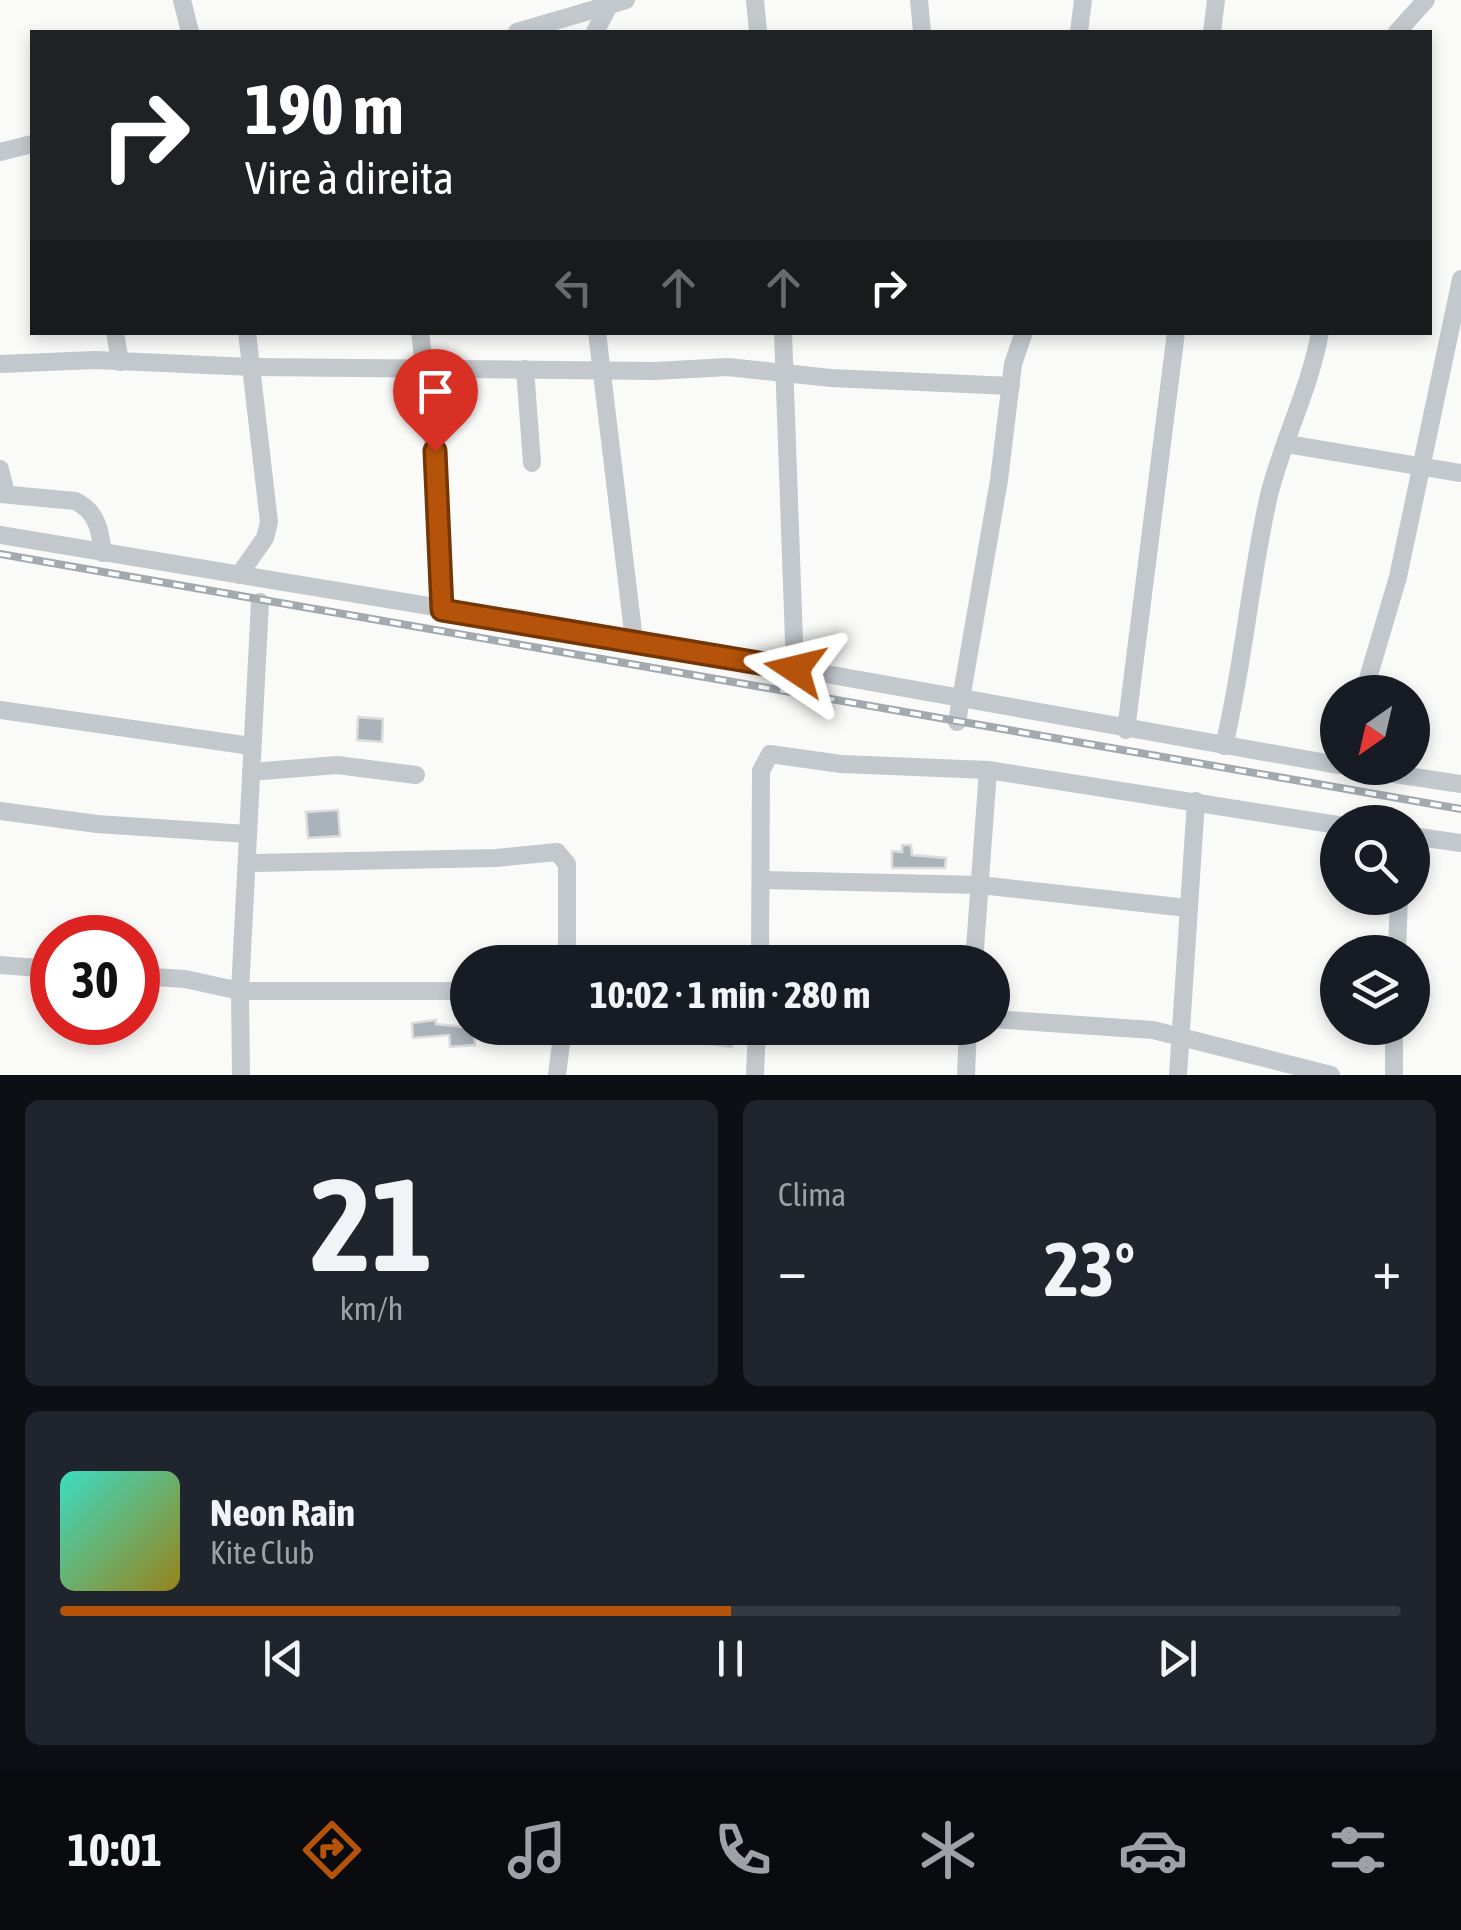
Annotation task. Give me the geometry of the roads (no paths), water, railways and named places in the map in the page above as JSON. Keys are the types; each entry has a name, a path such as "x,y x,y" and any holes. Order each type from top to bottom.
{"street":[{"path":"182,0 190,30"},
{"path":"755,0 758,30"},
{"path":"919,0 922,30"},
{"path":"1079,30 1083,0"},
{"path":"1212,30 1216,0"},
{"path":"1399,30 1426,0"},
{"path":"529,30 616,2"},
{"path":"596,30 616,2"},
{"path":"0,152 30,144"},
{"path":"1369,675 1398,577 1461,279"},
{"path":"116,335 120,362"},
{"path":"239,575 265,538 269,522 247,335"},
{"path":"420,335 439,489 442,610"},
{"path":"596,335 634,640"},
{"path":"782,335 795,669"},
{"path":"958,722 999,480 1016,351 1023,335"},
{"path":"1126,730 1176,335"},
{"path":"1224,746 1240,679 1267,506 1308,388 1319,335"},
{"path":"0,364 728,367 1011,386"},
{"path":"525,369 532,463"},
{"path":"1287,444 1461,473"},
{"path":"0,469 3,494 75,501 86,506 97,523 103,553"},
{"path":"0,535 634,640 1320,762"},
{"path":"241,1075 240,991 260,602"},
{"path":"0,710 251,746"},
{"path":"761,945 761,771 770,754 841,764 988,770 1320,823"},
{"path":"251,772 336,765 416,775"},
{"path":"975,945 988,770"},
{"path":"1430,779 1461,784"},
{"path":"1178,1075 1196,801"},
{"path":"0,811 97,824 247,834"},
{"path":"1430,839 1461,843"},
{"path":"248,863 496,858 557,852 566,864 566,945"},
{"path":"763,880 980,886 1187,908"},
{"path":"0,964 30,967"},
{"path":"160,977 240,991 450,991"},
{"path":"1010,1021 1124,1026 1180,1035 1332,1075"},
{"path":"557,1075 561,1045"},
{"path":"755,1075 756,1045"},
{"path":"966,1075 967,1045"},
{"path":"1394,1045 1394,1075"}],"railway":[{"path":"0,554 1461,809"}]}
